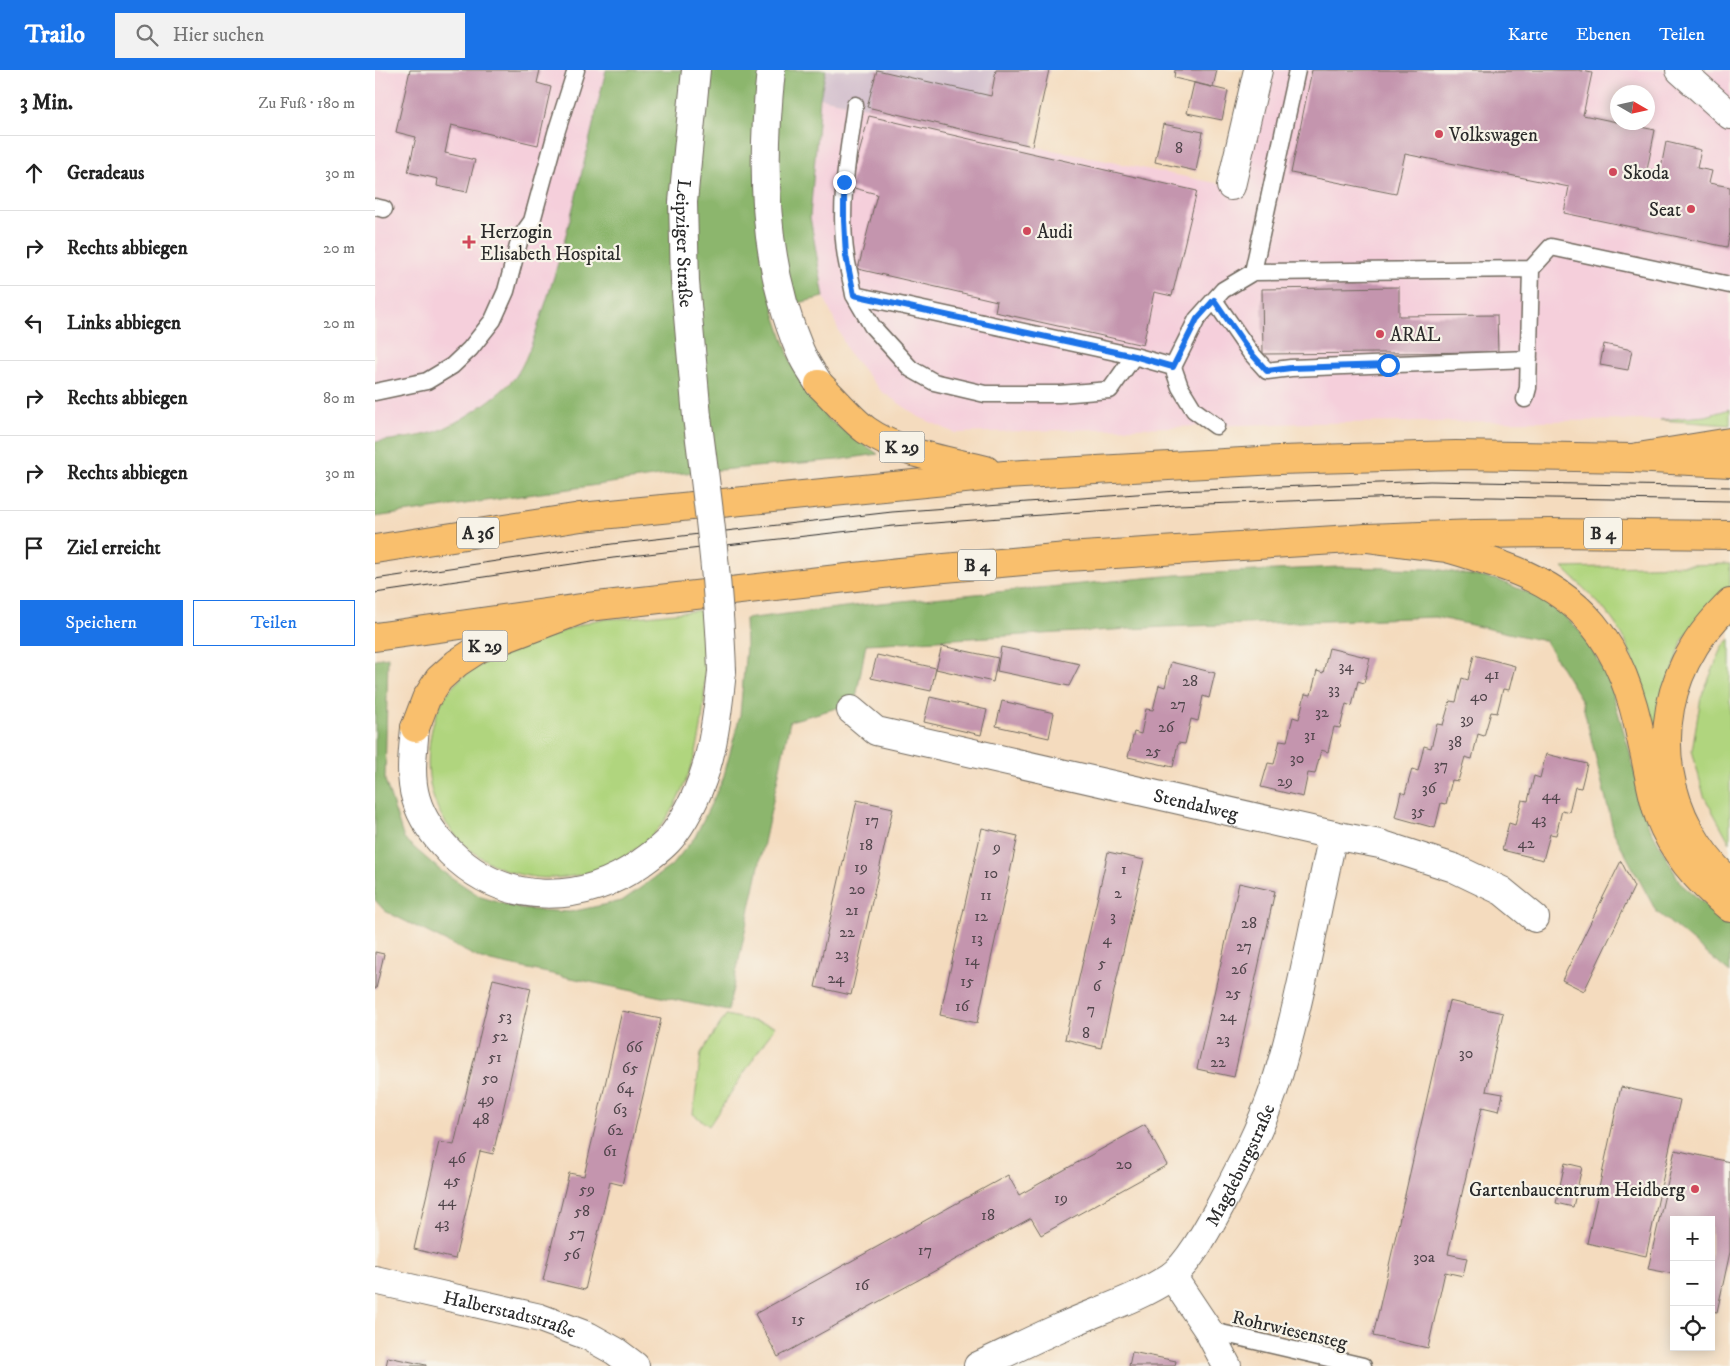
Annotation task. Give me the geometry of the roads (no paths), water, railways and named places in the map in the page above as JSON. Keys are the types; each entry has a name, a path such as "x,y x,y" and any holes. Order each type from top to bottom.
{"highway":[{"name":"K 29","path":"819,384 865,429 883,440 935,457 1005,475"},
{"path":"1632,458 1730,442"},
{"path":"1005,475 1279,460 1437,455 1632,458 1730,462"},
{"name":"A 36","path":"375,548 581,517 1005,475"},
{"name":"B 4","path":"588,607 969,565 1367,538 1549,533 1730,535"},
{"path":"1367,538 1447,549 1504,565 1530,575 1557,591 1578,608 1597,629 1612,650 1624,676 1635,710 1650,784 1659,817 1671,842 1691,870 1715,896 1730,908"},
{"path":"1730,602 1693,647 1680,675 1671,703 1667,732 1667,762 1673,789 1683,818 1698,846 1714,868 1730,882"},
{"name":"K 29","path":"415,728 426,699 439,680 457,663 480,648 588,607"},
{"path":"375,637 588,607"}],"street":[{"name":"Leipziger Straße","path":"415,728 412,755 416,799 439,841 476,874 497,884 530,894 558,894 585,890 609,882 631,871 671,837 689,810 703,781 713,745 722,671 713,532 697,417 685,282 683,202 696,70"},
{"name":"K 29","path":"771,70 766,119 765,182 772,251 785,310 801,353 819,384"},
{"path":"1231,186 1257,70"},
{"path":"1680,70 1730,115"},
{"name":"Stendalweg","path":"851,710 876,731 1333,835 1380,844 1454,868 1502,892 1535,918"},
{"name":"Magdeburgstraße","path":"978,1366 1063,1326 1134,1297 1172,1276 1192,1253 1208,1230 1247,1157 1273,1090 1291,1028 1333,835"},
{"path":"1172,1276 1208,1330 1227,1366"},
{"name":"Halberstadtstraße","path":"375,1280 539,1318 588,1336 615,1351 635,1366"}],"lane":[{"path":"375,392 427,381 451,366 470,349 493,320 506,291 520,238 532,221 556,133 576,70"},
{"path":"1253,272 1297,70"},
{"path":"855,105 844,182 846,256 854,295 872,326 911,369 934,382 985,394 1059,394 1110,390 1134,356"},
{"path":"1525,399 1528,388 1531,269 1551,248 1730,285"},
{"path":"1215,426 1194,410 1180,387 1173,367 1197,319 1223,290 1253,272 1531,269"},
{"path":"854,295 1134,356 1173,367"},
{"path":"1214,300 1250,352 1267,371 1291,368 1529,359"},
{"name":"Rohrwiesensteg","path":"1208,1330 1363,1366"}],"tram line":[{"path":"375,579 612,544 892,512 1177,491 1430,481 1730,487"},
{"path":"375,593 613,558 893,526 1177,505 1430,496 1730,501"}],"place":[{"name":"Volkswagen","path":"1439,134"},
{"name":"Skoda","path":"1613,172"},
{"name":"Seat","path":"1691,209"},
{"name":"Audi","path":"1027,231"},
{"name":"Herzogin Elisabeth Hospital","path":"469,242"},
{"name":"ARAL","path":"1380,334"},
{"name":"Gartenbaucentrum Heidberg","path":"1695,1189"}]}
